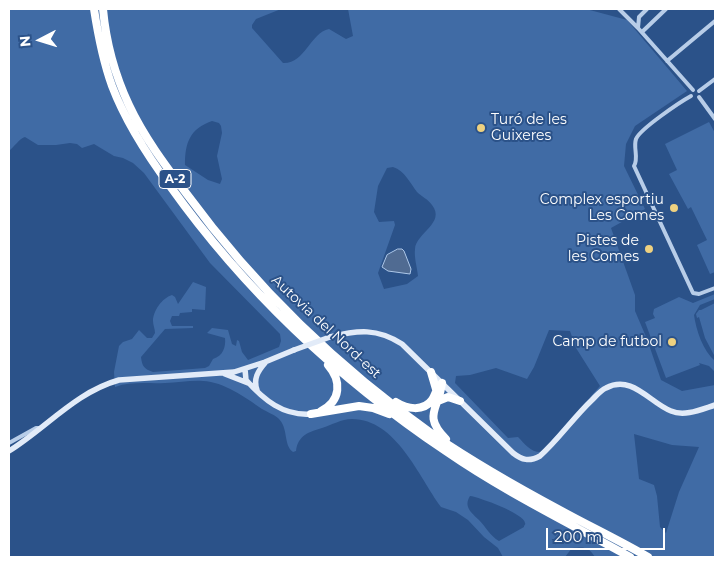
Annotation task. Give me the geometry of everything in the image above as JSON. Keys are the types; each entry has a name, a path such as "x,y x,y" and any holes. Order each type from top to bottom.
{"highway":[{"name":"Autovia del Nord-est","path":"94,9 101,50 112,88 127,119 149,156 179,199 229,261 287,322 353,382 400,419 484,476 630,557"},
{"name":"Autovia del Nord-est","path":"103,9 111,52 122,89 140,125 175,179 218,235 270,294 304,328 377,392 454,448 520,488 648,557"},
{"path":"311,414 329,406 338,390 335,374 320,353"},
{"path":"431,372 439,386 438,401 433,414 435,425 454,448"},
{"path":"377,392 388,396 401,406 420,408 428,404 439,386"},
{"path":"438,401 448,398 460,401"},
{"path":"311,414 352,406 364,406 400,419"}],"street":[{"path":"618,9 642,32 692,90 696,89 699,91"},
{"path":"638,28 639,17 645,9"},
{"path":"642,32 666,9"},
{"path":"666,61 715,21"},
{"path":"699,91 715,79"},
{"path":"692,90 691,96 642,131 636,139 636,161 634,166 692,291 696,294 715,288"},
{"path":"699,91 699,97 715,119"},
{"path":"691,96 694,98 699,97"},
{"path":"9,451 28,440 84,396 106,384 118,380 245,370 294,350 352,331 379,333 392,338 402,344 431,372"},
{"path":"254,386 258,371 265,362"},
{"path":"245,370 245,378 278,408 294,414 311,414"},
{"path":"222,373 254,386"},
{"path":"439,386 460,401 520,459 533,460 547,450 579,412 604,389 612,385 626,385 638,389 671,412 687,413 715,405"},
{"path":"9,444 36,428 43,427"}],"shaded area":[{"path":"9,9 281,9 256,19 252,28 283,63 297,59 317,36 329,29 346,39 353,36 348,9 586,9 627,20 687,91 635,126 626,144 624,166 645,209 611,228 635,295 635,311 661,380 682,391 715,385 715,557 595,557 588,549 580,547 572,548 565,557 503,557 498,548 484,537 468,520 456,512 441,507 415,466 394,439 368,422 348,419 313,431 299,441 296,451 293,452 288,445 284,427 278,418 219,384 194,381 134,383 115,387 114,372 119,346 123,342 132,339 139,330 147,338 152,338 155,333 153,317 159,305 172,295 178,304 193,282 206,287 205,310 192,309 192,312 172,316 170,321 172,326 193,326 193,328 165,329 141,357 143,365 147,370 153,372 205,368 209,366 213,359 223,351 225,345 225,338 207,333 212,328 228,330 232,344 236,346 237,340 239,341 242,352 248,360 279,347 281,341 280,334 210,263 144,173 133,163 114,156 94,144 82,148 77,144 70,143 38,145 25,137 9,151","holes":["212,121 219,123 221,126 222,133 217,156 222,179 220,184 208,180 185,165 186,150 190,137 198,128","393,167 404,174 417,192 432,205 435,217 433,223 420,238 415,249 418,276 407,284 384,289 378,273 395,225 394,221 379,222 374,212 378,186 387,168","549,330 570,331 576,348 600,386 542,452 531,450 518,437 508,438 455,383 456,376 470,375 496,368 527,379","634,434 672,445 699,447 679,492 666,533 660,527 654,485 639,479","470,496 501,506 523,519 524,527 499,541 471,512 467,503"]},
{"path":"709,122 715,133 715,272 710,274 697,245 707,240 691,207 688,209 669,174 677,170 665,144"},
{"path":"398,249 404,251 411,269 410,274 388,271 382,267 387,255"},
{"name":"Camp de futbol","path":"715,294 715,299 700,305 694,315 701,340 707,352 715,361 715,372 709,366 699,363 700,365 666,378 645,322 655,318 653,314 654,309 679,297 693,303"},
{"path":"715,303 715,357 705,338 699,317 697,318 696,314 699,310"}],"place":[{"name":"Turó de les Guixeres","path":"481,128"},
{"name":"Complex esportiu Les Comes","path":"674,208"},
{"name":"Pistes de les Comes","path":"649,249"},
{"name":"Camp de futbol","path":"672,342"}]}
